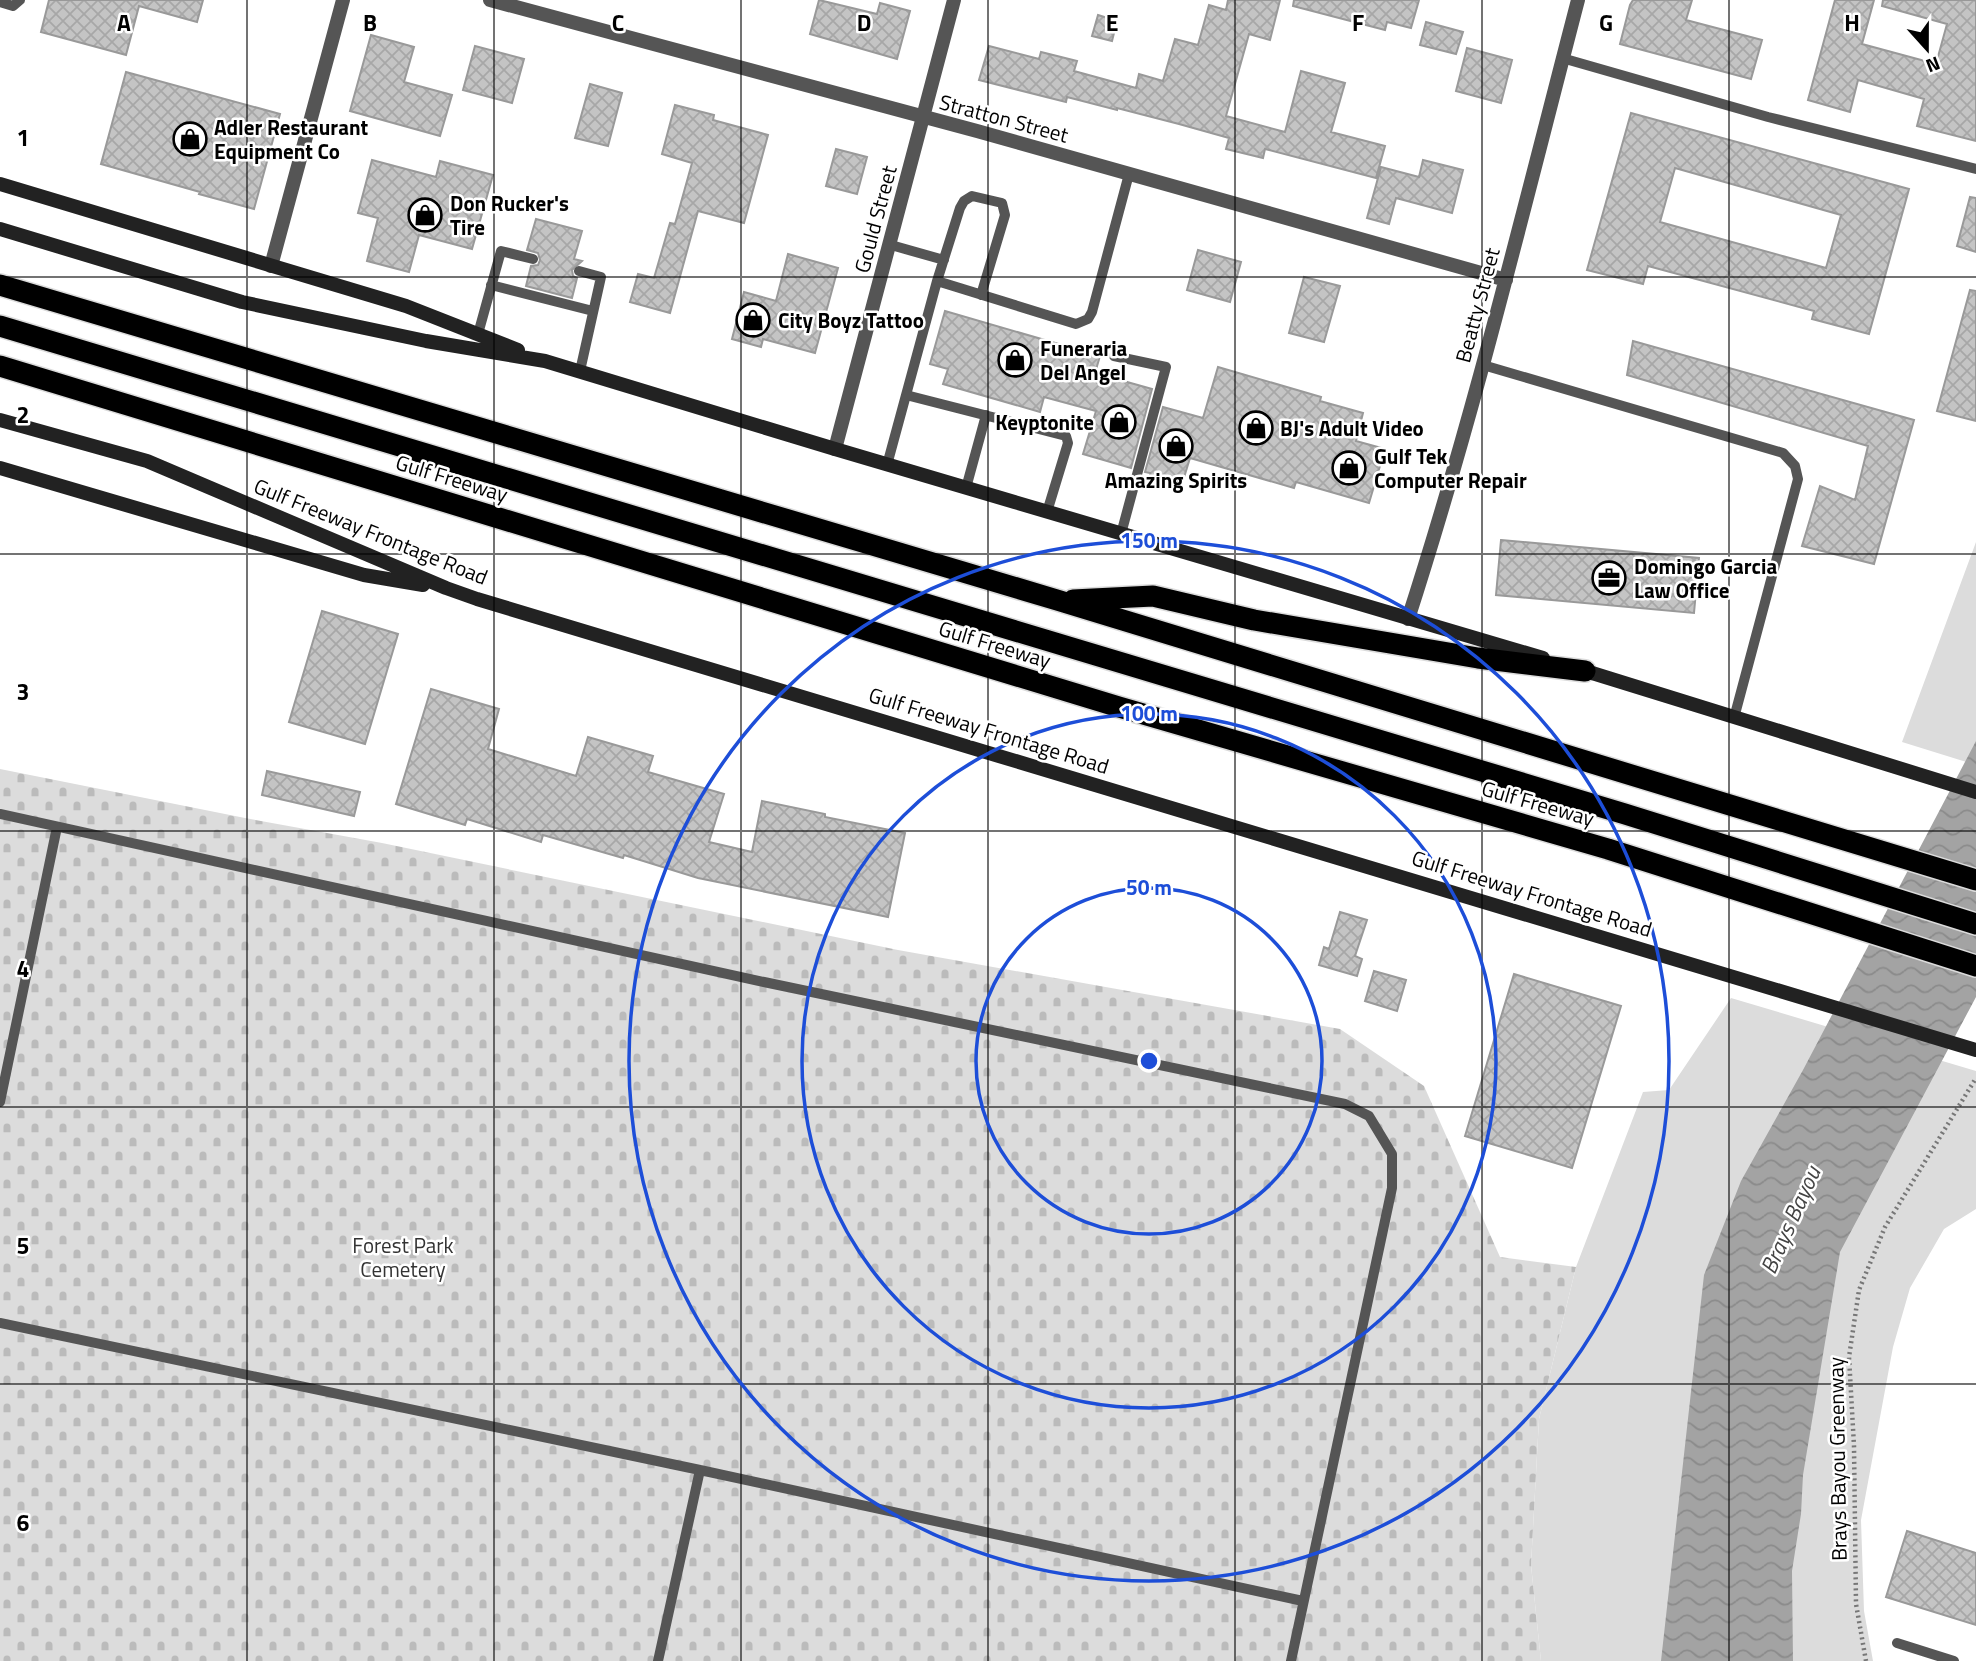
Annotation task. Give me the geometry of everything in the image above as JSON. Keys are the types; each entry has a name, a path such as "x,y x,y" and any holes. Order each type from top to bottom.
{"highway":[{"path":"0,285 1057,600 1976,880"},
{"name":"Gulf Freeway","path":"0,326 1625,814 1976,924"},
{"name":"Gulf Freeway","path":"0,366 1119,707 1608,849 1976,966"},
{"path":"0,380 52,381"},
{"path":"1057,600 1153,596 1254,620 1464,656 1585,671"}],"main road":[{"path":"0,184 406,306 545,361 580,372 1585,671 1976,792"},
{"path":"0,229 242,302 426,341 545,361"},
{"name":"Gulf Freeway Frontage Road","path":"0,420 147,461 446,588 1976,1051"},
{"path":"0,468 364,575 446,588"}],"street":[{"path":"271,266 343,0"},
{"name":"Stratton Street","path":"490,0 923,117 1507,280"},
{"name":"Gould Street","path":"835,449 891,246 954,0"},
{"name":"Beatty Street","path":"1408,619 1442,514 1507,280 1577,0"}],"lane":[{"path":"0,2 13,6 20,0"},
{"path":"1562,58 1768,117 1976,169"},
{"path":"937,281 1076,324 1088,319 1129,174"},
{"path":"887,465 937,281 964,201 972,196 1002,203 1005,215 981,295"},
{"path":"891,246 944,260"},
{"path":"478,334 501,251 533,259"},
{"path":"579,271 601,277 580,372"},
{"path":"491,285 593,311"},
{"path":"1114,356 1166,367 1121,534"},
{"path":"1483,365 1783,453 1795,466 1798,479 1734,718"},
{"path":"906,395 1066,436 1068,443 1048,512"},
{"path":"966,488 986,415"},
{"path":"0,814 764,982 1345,1104 1369,1116 1392,1154 1392,1188 1291,1661"},
{"path":"0,1102 57,827"},
{"path":"0,1323 700,1470 1303,1601"},
{"path":"658,1661 700,1470"},
{"path":"1897,1643 1954,1661"}],"path":[{"name":"Brays Bayou Greenway","path":"1867,1661 1856,1604 1854,1446 1849,1357 1859,1290 1885,1227 1976,1077"}],"green space":[{"path":"1976,542 1976,765 1902,742"},
{"name":"Forest Park Cemetery","path":"0,769 382,843 898,950 1340,1029 1424,1086 1500,1257 1576,1267 1539,1419 1531,1565 1541,1661 0,1661"},
{"path":"1731,998 1976,1071 1976,1209 1944,1229 1910,1288 1893,1347 1861,1520 1864,1611 1873,1661 1541,1661 1531,1565 1539,1419 1576,1267 1643,1092 1669,1090"}],"water":[{"name":"Brays Bayou","path":"1976,741 1976,997 1840,1252 1803,1475 1801,1514 1792,1571 1793,1661 1661,1661 1704,1275 1741,1181 1803,1070"}],"building":[{"path":"49,0 203,0 197,22 139,6 126,55 41,32"},
{"path":"819,0 877,14 880,3 910,11 897,59 810,34"},
{"path":"1228,0 1280,0 1270,40 1249,34 1226,116 1285,132 1301,71 1345,83 1331,132 1385,146 1376,178 1265,149 1263,158 1226,149 1229,138 1179,124 1067,97 1066,102 979,80 989,46 1039,59 1041,52 1077,61 1074,71 1136,88 1139,74 1163,81 1175,39 1198,45 1209,5 1226,10"},
{"path":"1294,0 1419,0 1411,28 1387,22 1385,30 1293,6"},
{"path":"1633,0 1692,0 1686,20 1762,40 1751,79 1620,44"},
{"path":"1835,0 1874,0 1862,44 1936,64 1947,24 1882,6 1883,0 1976,0 1976,141 1917,126 1924,99 1858,80 1850,112 1808,100"},
{"path":"1098,15 1117,21 1112,41 1092,36"},
{"path":"1426,22 1463,32 1456,54 1420,45"},
{"path":"371,35 414,47 404,82 452,95 440,136 350,111"},
{"path":"475,46 524,59 512,103 463,90"},
{"path":"1467,48 1512,60 1501,103 1456,91"},
{"name":"Adler Restaurant Equipment Co","path":"126,72 280,114 254,209 101,164"},
{"path":"590,84 622,93 608,146 575,138"},
{"path":"675,105 714,115 713,120 768,135 744,223 698,211 670,313 630,302 638,274 654,278 670,223 675,224 692,163 662,154"},
{"path":"1631,113 1909,189 1869,334 1812,319 1814,311 1648,266 1643,284 1587,270","holes":["1675,168 1841,215 1826,268 1660,222"]},
{"path":"836,149 867,157 857,194 826,186"},
{"name":"Don Rucker's Tire","path":"372,160 436,177 440,161 493,175 472,249 419,235 409,272 367,261 378,218 358,213"},
{"path":"1423,160 1463,170 1452,213 1396,198 1389,224 1367,218 1381,167 1419,177"},
{"path":"1970,197 1976,198 1976,252 1957,246"},
{"path":"536,219 582,231 574,259 582,261 572,270 573,276 577,278 572,298 526,286 531,266 538,265 540,260 538,253 527,250"},
{"path":"1198,250 1241,262 1230,302 1187,290"},
{"path":"788,254 838,268 815,353 763,339 761,347 732,339 744,292 776,301"},
{"path":"1304,277 1340,286 1324,342 1289,333"},
{"path":"1970,290 1976,291 1976,421 1937,411"},
{"name":"Funeraria Del Angel","path":"945,311 1100,356 1095,373 1152,389 1131,468 1083,454 1096,411 1044,397 1040,412 943,384 948,369 930,364"},
{"path":"1633,341 1914,420 1874,564 1802,546 1820,486 1855,500 1868,446 1627,375"},
{"path":"1218,367 1321,397 1320,401 1363,413 1356,441 1385,449 1369,503 1296,482 1294,488 1190,458 1182,484 1145,472 1163,407 1203,418"},
{"path":"1501,540 1699,558 1694,613 1496,595"},
{"path":"322,611 398,634 365,744 289,722"},
{"path":"431,689 499,709 488,749 576,776 588,737 653,756 648,772 724,794 709,842 752,852 762,801 905,833 888,917 698,878 624,855 623,858 543,835 541,842 467,819 465,825 396,804"},
{"path":"267,771 360,792 354,816 262,795"},
{"path":"1340,912 1367,920 1355,956 1362,959 1357,976 1319,965 1324,947 1329,949"},
{"path":"1374,971 1406,980 1397,1011 1365,1001"},
{"path":"1514,974 1621,1006 1572,1168 1465,1136"},
{"path":"1907,1531 1976,1553 1976,1625 1886,1597"}],"place":[{"name":"Adler Restaurant Equipment Co","path":"190,139"},
{"name":"Don Rucker's Tire","path":"425,215"},
{"name":"City Boyz Tattoo","path":"753,320"},
{"name":"Funeraria Del Angel","path":"1015,360"},
{"name":"Keyptonite","path":"1119,422"},
{"name":"BJ's Adult Video","path":"1256,428"},
{"name":"Amazing Spirits","path":"1176,446"},
{"name":"Gulf Tek Computer Repair","path":"1349,468"},
{"name":"Domingo Garcia Law Office","path":"1609,578"}]}
